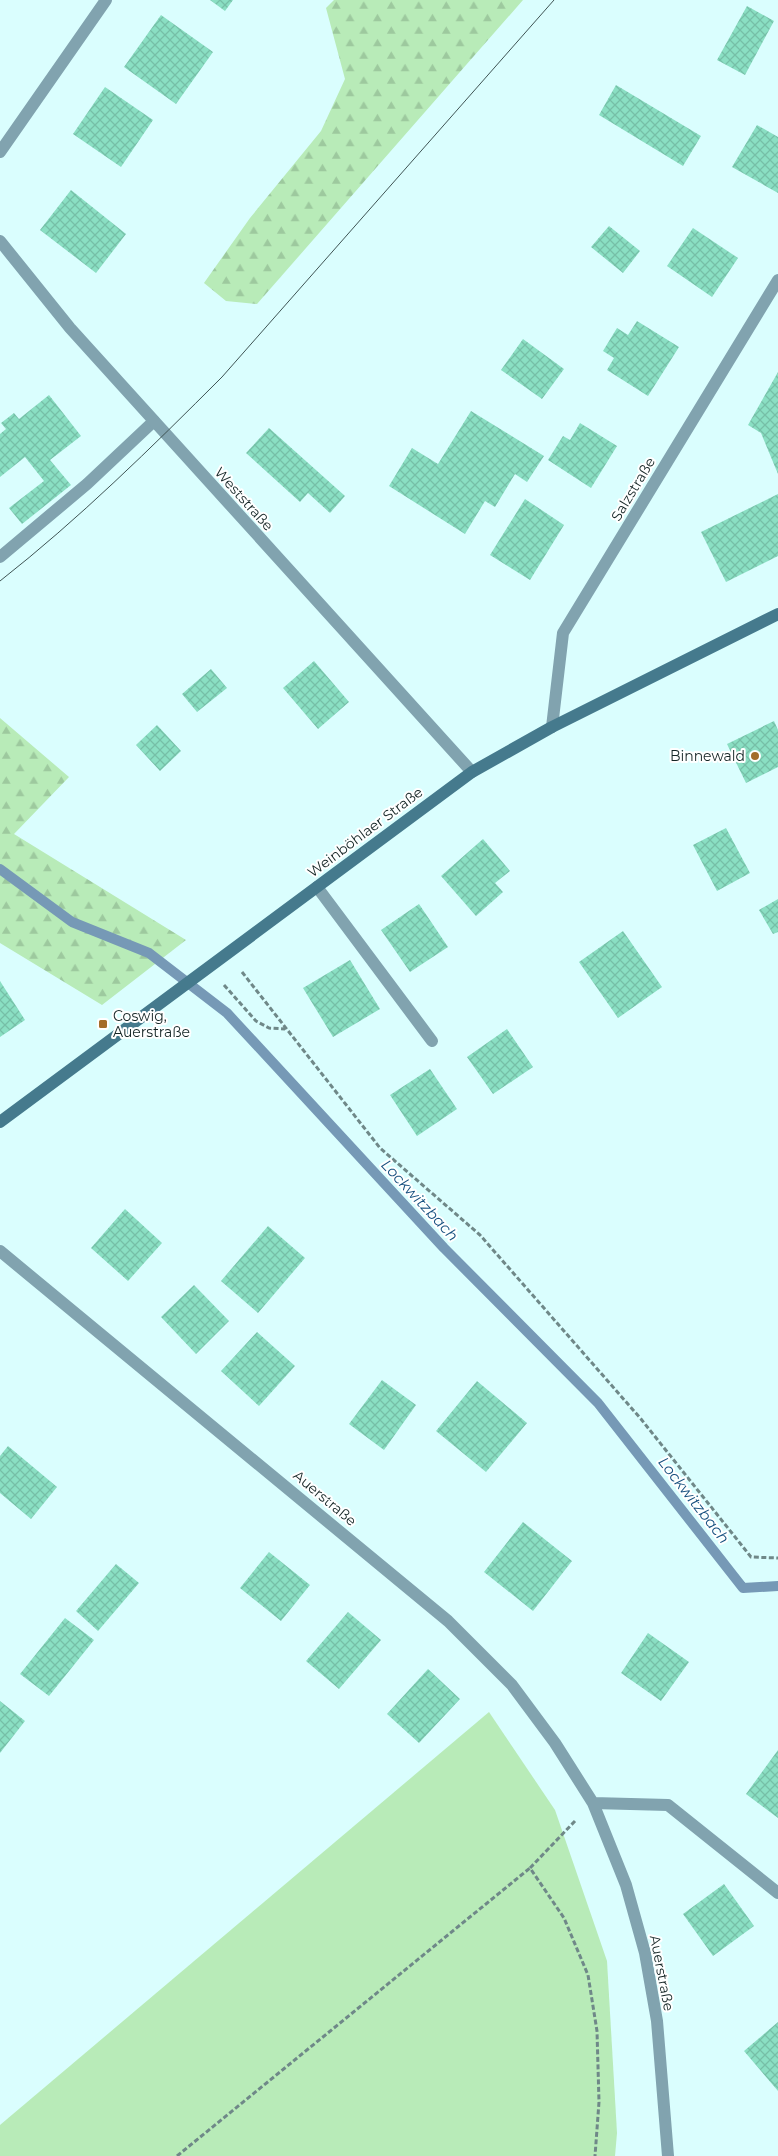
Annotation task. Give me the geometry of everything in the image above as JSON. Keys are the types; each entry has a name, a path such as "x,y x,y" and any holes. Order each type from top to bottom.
{"main road":[{"name":"Weinböhlaer Straße","path":"0,1122 472,772 552,727 778,614"}],"street":[{"path":"0,152 106,0"},
{"name":"Weststraße","path":"0,241 70,328 472,772"},
{"name":"Salzstraße","path":"552,727 563,633 778,280"},
{"path":"0,557 87,484 154,421"},
{"path":"317,887 432,1041"},
{"name":"Auerstraße","path":"0,1251 448,1621 512,1685 555,1743 593,1803 626,1885 645,1953 656,2021 668,2156"},
{"path":"593,1803 668,1805 778,1893"}],"path":[{"path":"227,953 380,1148 480,1235 641,1419 751,1557 778,1558"},
{"path":"208,968 256,1021 270,1028 285,1029"},
{"path":"177,2156 530,1868 593,1803"},
{"path":"530,1868 564,1918 588,1975 597,2031 599,2102 595,2156"}],"green space":[{"path":"334,0 523,0 257,304 226,301 204,283 250,218 321,131 345,79 326,8"},
{"path":"0,718 69,777 14,834 186,940 102,1005 0,943"},
{"path":"489,1712 555,1810 607,1961 617,2133 615,2156 0,2156 0,2125"}],"building":[{"path":"210,0 233,0 225,11"},
{"path":"747,6 774,21 745,75 717,60"},
{"path":"161,15 213,52 176,104 124,67"},
{"path":"616,85 701,136 683,166 599,115"},
{"path":"105,87 153,120 121,167 73,134"},
{"path":"757,125 778,137 778,193 732,167"},
{"path":"71,190 126,234 96,273 40,230"},
{"path":"609,226 640,251 623,273 591,247"},
{"path":"693,228 738,258 712,297 667,266"},
{"path":"637,321 679,347 648,396 607,370 614,358 603,351 617,328 628,335"},
{"path":"523,339 564,369 542,399 501,370"},
{"path":"778,372 778,474 761,433 748,425"},
{"path":"49,395 81,436 50,460 71,485 22,524 9,508 44,481 25,457 0,477 0,434 6,429 1,423 14,413 19,419"},
{"path":"471,411 544,456 527,482 515,474 495,507 485,501 465,534 389,486 412,448 438,464"},
{"path":"580,423 617,446 591,488 548,460 563,436 570,440"},
{"path":"269,428 345,496 330,513 308,493 300,502 246,453"},
{"path":"778,494 778,556 726,582 701,532"},
{"path":"525,499 564,525 530,580 490,555"},
{"path":"314,661 349,702 318,729 283,688"},
{"path":"211,669 227,688 197,712 182,694"},
{"name":"Binnewald","path":"774,721 778,730 778,767 746,783 727,744"},
{"path":"157,725 181,751 160,771 136,745"},
{"path":"726,828 750,873 717,891 693,845"},
{"path":"483,839 510,871 495,883 503,892 476,916 441,876"},
{"path":"778,899 778,932 773,934 759,910"},
{"path":"419,904 448,947 410,972 381,930"},
{"path":"623,931 662,987 618,1018 579,962"},
{"path":"350,960 380,1009 333,1037 303,988"},
{"path":"0,981 25,1020 0,1037"},
{"path":"507,1029 533,1067 493,1094 467,1057"},
{"path":"430,1069 457,1109 417,1136 390,1095"},
{"path":"125,1209 162,1243 128,1281 91,1248"},
{"path":"268,1226 305,1258 258,1313 221,1281"},
{"path":"194,1285 229,1321 196,1354 161,1317"},
{"path":"257,1332 295,1366 259,1406 221,1371"},
{"path":"382,1380 416,1405 384,1450 349,1424"},
{"path":"477,1381 527,1423 486,1472 436,1431"},
{"path":"8,1446 57,1487 31,1519 0,1493 0,1456"},
{"path":"523,1522 572,1561 533,1611 484,1572"},
{"path":"269,1552 310,1585 281,1621 240,1588"},
{"path":"116,1564 139,1583 98,1631 76,1611"},
{"path":"348,1612 381,1640 339,1689 306,1661"},
{"path":"65,1618 94,1640 49,1696 20,1674"},
{"path":"648,1633 689,1662 661,1701 621,1673"},
{"path":"428,1669 460,1699 419,1743 387,1714"},
{"path":"0,1701 25,1721 0,1753"},
{"path":"778,1750 778,1818 746,1794"},
{"path":"724,1884 754,1926 713,1956 683,1914"},
{"path":"778,2022 778,2091 744,2051"}],"waterway":[{"name":"Lockwitzbach","path":"0,869 72,922 149,953 227,1013 444,1248 598,1403 743,1588 778,1586"}],"tram line":[{"path":"0,581 86,508 222,377 554,0"}],"place":[{"name":"Binnewald","path":"755,756"},
{"name":"Coswig, Auerstraße","path":"103,1024"}]}
